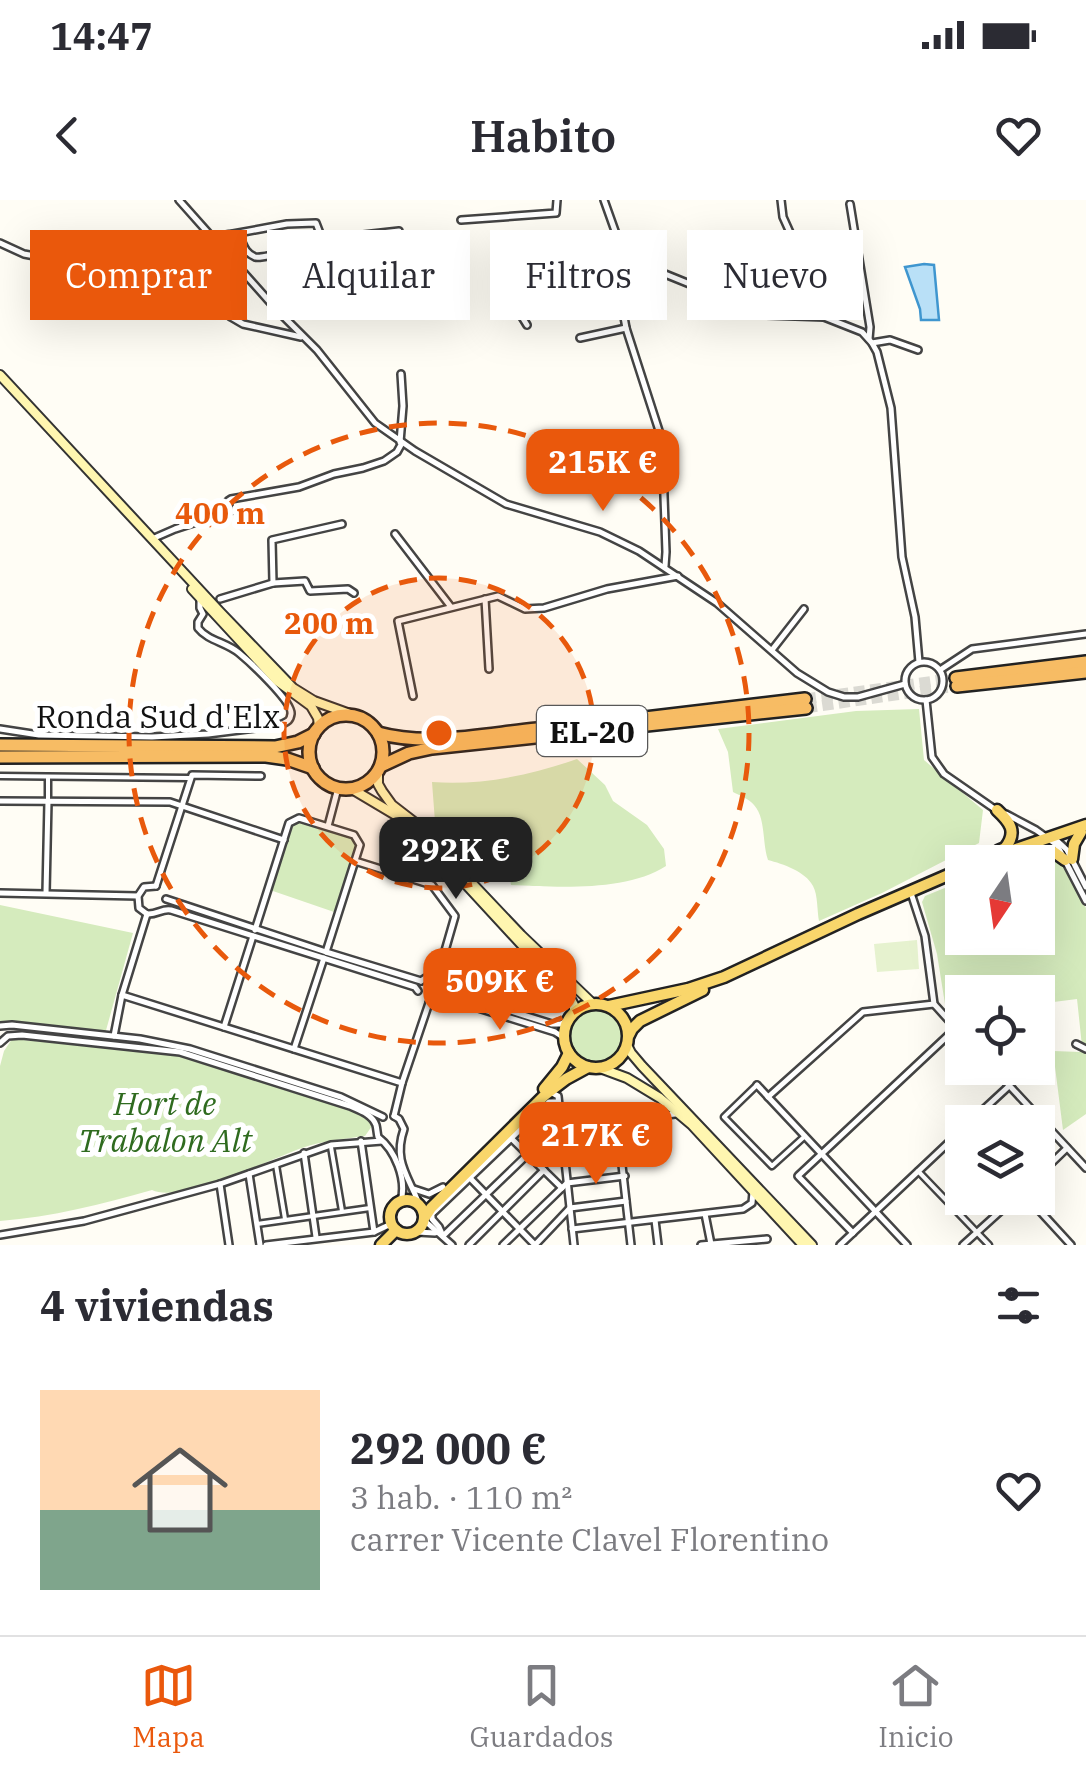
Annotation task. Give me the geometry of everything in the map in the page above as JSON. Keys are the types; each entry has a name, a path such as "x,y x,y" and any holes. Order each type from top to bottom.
{"highway":[{"path":"1086,662 956,682 1086,672"},
{"name":"EL-20","path":"350,714 378,732 427,740 806,704 432,748 409,753 352,789"},
{"path":"350,714 334,718 316,731 310,745 312,768 319,777 338,788 352,789"},
{"name":"Ronda Sud d'Elx","path":"0,745 275,747 298,742 316,731"},
{"path":"378,732 384,755 379,770"},
{"name":"Ronda Sud d'Elx","path":"0,757 266,756 312,768"}],"main road":[{"path":"0,378 152,539 277,681 311,706 318,718 316,731"},
{"path":"0,378 202,598 293,688 314,701 350,714"},
{"path":"379,770 378,784 392,805 414,822 533,947 594,1004"},
{"path":"352,789 399,818 426,842 569,996 574,1005 564,1038 569,1052 580,1064 627,1078 660,1098 692,1125 802,1245"},
{"path":"998,810 1012,827 1008,845"},
{"path":"1031,845 1085,829"},
{"path":"1047,840 1051,850 1069,859 1085,829"},
{"path":"1035,845 1047,840"},
{"path":"381,1245 397,1230 417,1232 431,1208 544,1096 566,1079 617,1060 640,1021 945,879"},
{"path":"571,1016 583,1006 609,1006 725,979"},
{"path":"609,1006 623,1018 631,1053 812,1245"},
{"path":"419,1204 430,1200 548,1086 569,1052"},
{"path":"393,1245 397,1230 391,1212 395,1205 411,1200 419,1204 425,1219"}],"street":[{"path":"179,200 207,230"},
{"path":"461,220 556,213 557,200"},
{"path":"781,200 789,230"},
{"path":"605,201 616,230"},
{"path":"850,204 871,341 891,408 902,558 919,662"},
{"path":"247,232 303,223 316,223 319,230"},
{"path":"0,243 24,254 109,270 152,289 205,296 243,324 304,338"},
{"path":"247,248 256,258 267,256"},
{"path":"247,275 316,350 375,423 444,470 506,504 600,532 639,550 717,604 796,673 828,692 844,698 858,697 905,684"},
{"path":"523,320 526,325"},
{"path":"625,320 662,440 665,567"},
{"path":"833,320 862,332 871,341 890,340 918,350"},
{"path":"580,338 626,328"},
{"path":"152,539 230,511 228,500 300,487 384,461 397,452 401,442 401,374"},
{"path":"273,583 272,540 342,524"},
{"path":"394,534 452,608"},
{"path":"413,696 398,622 498,596 524,609 544,608 607,589 678,576"},
{"path":"220,599 273,583 305,581 310,591 348,588 354,592"},
{"path":"220,599 215,595 202,598 200,608 230,631"},
{"path":"220,599 220,612"},
{"path":"485,599 489,669"},
{"path":"771,650 804,609"},
{"path":"0,729 38,735 152,737 208,734 288,721 292,713 290,704 263,676 224,642 203,635 198,622 203,614"},
{"path":"940,670 972,649 1086,634"},
{"path":"919,662 931,663 940,670 943,683 938,694 920,700 910,694 905,684 906,673 919,662"},
{"path":"926,700 932,757 944,774 1047,840 1069,859 1086,887"},
{"path":"0,776 261,776"},
{"path":"46,893 48,777"},
{"path":"156,886 189,778"},
{"path":"328,826 338,788"},
{"path":"0,801 170,802 284,840"},
{"path":"224,1027 289,822 299,818 354,834 360,844 294,1049"},
{"path":"1069,859 1086,900"},
{"path":"355,861 432,885 456,916 438,975"},
{"path":"156,886 166,899 162,909 147,914 140,908 138,896 144,888 156,886"},
{"path":"0,892 138,896"},
{"path":"911,893 926,936 934,1004 945,1016"},
{"path":"166,899 254,933"},
{"path":"162,909 421,981"},
{"path":"114,1036 122,994 147,914"},
{"path":"325,955 418,990"},
{"path":"429,975 438,975 446,982 446,998 429,1004 418,990 429,975"},
{"path":"448,989 552,1024 561,1024 571,1016"},
{"path":"122,994 402,1083"},
{"path":"446,998 564,1038"},
{"path":"394,1116 429,1004"},
{"path":"768,1097 863,1012 934,1004"},
{"path":"0,1026 162,1042 341,1098 383,1117 394,1116 402,1123 400,1159 419,1204"},
{"path":"0,1043 8,1036 22,1035 180,1052 350,1106 366,1114 385,1142 404,1186 402,1201"},
{"path":"852,1233 798,1176 945,1038"},
{"path":"1076,1044 1086,1049"},
{"path":"805,1136 772,1166 724,1117 757,1085 908,1245"},
{"path":"988,1105 1009,1086 1086,1168"},
{"path":"544,1096 555,1093 558,1102 564,1186 574,1245"},
{"path":"445,1240 432,1214 549,1102 558,1102"},
{"path":"445,1240 555,1128 678,1113"},
{"path":"360,1141 376,1129 383,1117"},
{"path":"618,1121 631,1245"},
{"path":"512,1138 564,1186"},
{"path":"0,1233 84,1221 220,1184 331,1145 400,1139"},
{"path":"360,1141 374,1232"},
{"path":"331,1145 342,1211"},
{"path":"840,1245 945,1146"},
{"path":"1055,1160 1068,1148"},
{"path":"304,1153 316,1238"},
{"path":"564,1159 622,1153"},
{"path":"276,1163 285,1220"},
{"path":"469,1245 544,1170"},
{"path":"918,1171 989,1245"},
{"path":"249,1174 263,1245 397,1230"},
{"path":"503,1245 564,1186 625,1176"},
{"path":"470,1178 535,1245 570,1208 626,1202"},
{"path":"220,1184 229,1245"},
{"path":"412,1187 429,1194 443,1187"},
{"path":"572,1229 743,1210 752,1203 753,1192"},
{"path":"257,1224 370,1208"},
{"path":"705,1214 710,1244"},
{"path":"963,1245 996,1215"},
{"path":"1044,1215 1072,1245"},
{"path":"425,1219 445,1240"},
{"path":"656,1220 658,1245"},
{"path":"417,1232 445,1240"},
{"path":"701,1245 766,1238"}],"green space":[{"path":"919,709 924,760 983,810 979,843 945,845 945,861 819,921 816,894 805,876 768,860 758,810 733,792 728,752 718,729 856,711"},
{"path":"577,759 605,785 613,801 647,825 664,849 666,866 611,884 511,885 506,853 453,852 436,835 432,782 505,778"},
{"path":"297,822 350,837 356,843 337,913 270,890 291,826"},
{"path":"1055,858 1066,869 1086,908 1086,1114 1063,1130 1055,1051 1080,1052 1077,999 1055,1002 1055,975 945,975 945,1004 937,954 922,902 925,896 945,888 945,955 1055,955"},
{"path":"0,905 133,933 105,1034 0,1021"},
{"path":"917,940 919,969 877,972 874,944"},
{"path":"594,1009 612,1014 621,1023 623,1035 620,1047 600,1062 588,1061 576,1051 570,1038 577,1020"},
{"name":"Hort de Trabalon Alt","path":"12,1039 180,1054 348,1108 372,1126 365,1136 310,1146 204,1186 165,1193 152,1190 58,1213 0,1221 0,1066"}],"water":[{"path":"934,265 939,320 921,320 905,267"}],"tunnel":[{"path":"805,699 956,678"},
{"path":"806,708 957,686"}]}
